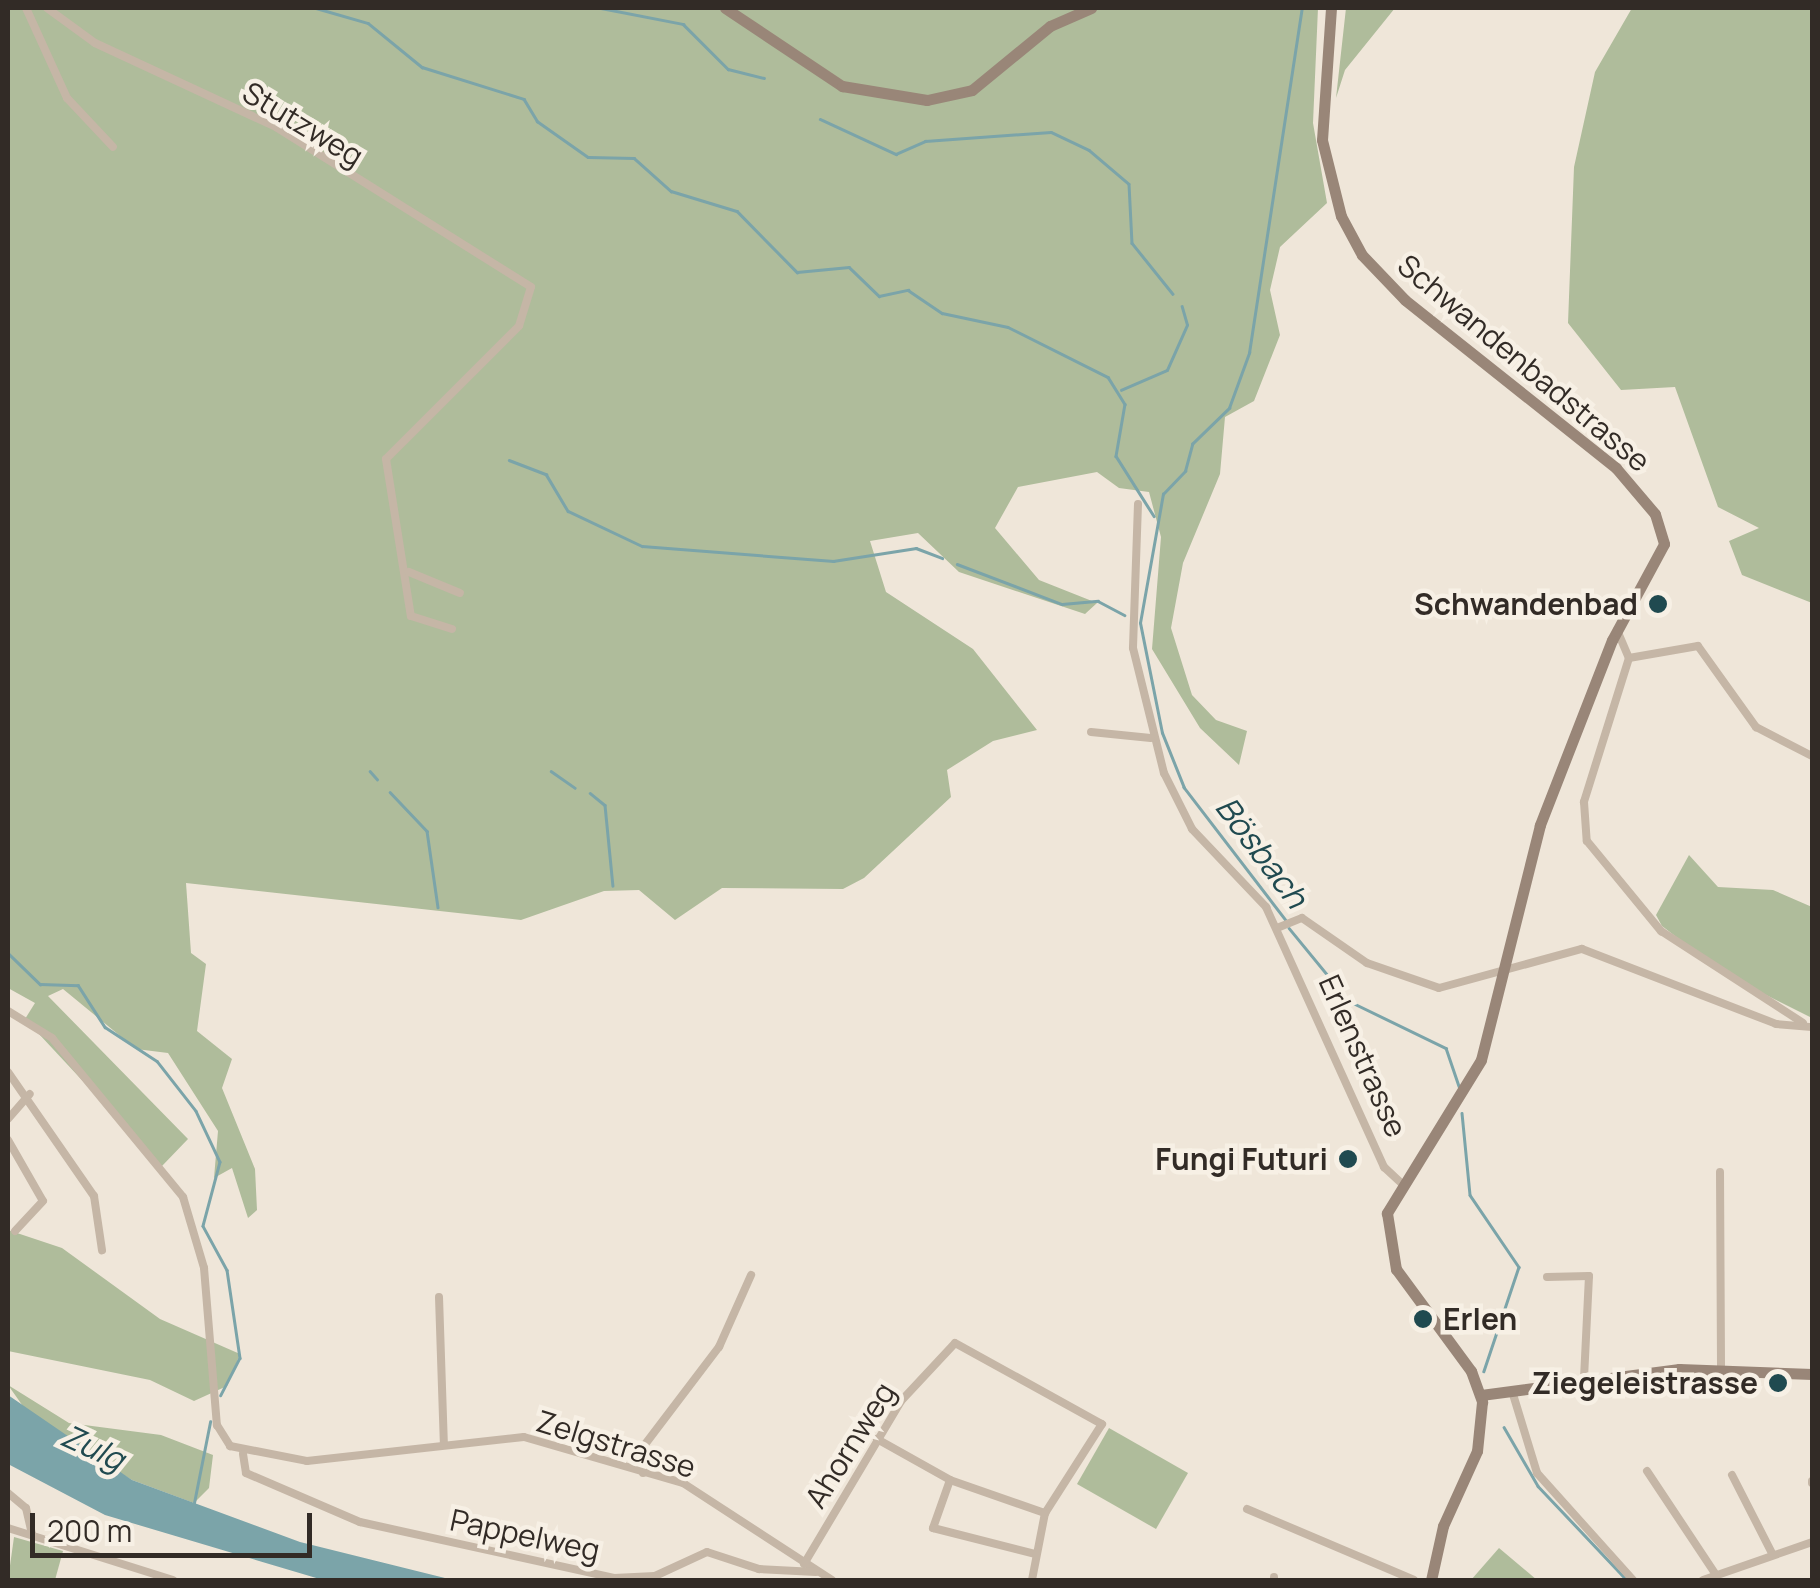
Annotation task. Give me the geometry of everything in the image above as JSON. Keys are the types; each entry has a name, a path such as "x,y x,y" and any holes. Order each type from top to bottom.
{"street":[{"path":"26,8 67,98 113,147"},
{"name":"Stutzweg","path":"47,8 95,43 276,127 531,286 519,326 386,459 409,572"},
{"path":"725,8 842,86 928,100 972,90 1050,26 1091,8"},
{"name":"Schwandenbadstrasse","path":"1331,8 1322,140 1341,216 1362,255 1404,300 1600,454 1656,514 1659,566 1617,630 1540,826 1508,967 1475,1072 1401,1182"},
{"name":"Erlenstrasse","path":"1138,504 1133,636 1151,738 1184,816 1280,926 1384,1167 1401,1182 1385,1224 1392,1261 1481,1394"},
{"path":"452,629 411,616 409,572 460,593"},
{"path":"1617,630 1628,658 1584,802 1587,841 1662,931 1769,1008 1812,1027"},
{"path":"1628,658 1680,642 1698,646 1756,727 1812,756"},
{"path":"1091,732 1151,738"},
{"path":"1280,926 1292,920 1428,986 1460,986 1508,967 1582,950 1776,1024 1812,1027"},
{"path":"8,1011 52,1038 179,1189 204,1268 216,1425 243,1454"},
{"path":"8,1072 30,1094 94,1196 102,1250"},
{"path":"8,1119 30,1094"},
{"path":"8,1140 43,1201 15,1231"},
{"path":"1720,1172 1721,1370"},
{"path":"643,1473 644,1447 719,1346 751,1275"},
{"path":"1547,1277 1589,1276 1584,1378"},
{"path":"439,1297 444,1444"},
{"name":"Ahornweg","path":"804,1564 876,1439 938,1353 955,1343 1099,1417 1094,1440 1045,1512"},
{"path":"1431,1580 1440,1534 1476,1451 1481,1394 1584,1378 1721,1370 1812,1374"},
{"path":"1512,1392 1537,1473 1632,1580"},
{"name":"Zelgstrasse","path":"243,1454 306,1460 524,1437 699,1492 832,1580"},
{"path":"876,1439 950,1480 1045,1512 1032,1580"},
{"name":"Pappelweg","path":"243,1454 246,1473 360,1522 614,1578 655,1576 707,1552 816,1572"},
{"path":"1647,1471 1716,1574"},
{"path":"1732,1475 1772,1553"},
{"path":"950,1480 934,1528 1035,1554"},
{"path":"8,1493 26,1508 32,1533"},
{"path":"1247,1509 1414,1580"},
{"path":"8,1528 172,1580"},
{"path":"1703,1580 1812,1542"}],"green space":[{"path":"8,8 1318,8 1313,123 1327,203 1280,247 1270,290 1280,335 1254,401 1225,417 1220,474 1183,563 1171,628 1192,695 1216,720 1247,731 1239,765 1200,728 1152,649 1161,537 1149,492 1119,488 1097,472 1018,487 995,528 1039,580 1097,603 1085,614 959,572 918,533 870,541 886,592 973,649 1037,730 993,741 947,770 951,797 864,878 843,889 722,888 675,920 639,890 604,891 521,920 186,883 191,953 206,964 197,1031 232,1059 222,1088 255,1169 257,1210 248,1218 232,1168 214,1178 218,1131 168,1053 136,1049 63,989 48,996 188,1139 162,1166 25,1019 35,1003 8,988"},
{"path":"1346,8 1395,8 1345,70 1336,98"},
{"path":"1632,8 1812,8 1812,603 1742,575 1729,541 1759,528 1718,507 1675,387 1621,390 1568,323 1574,167 1595,72"},
{"path":"1689,855 1718,887 1773,890 1812,907 1812,1018 1726,975 1662,926 1656,915"},
{"path":"8,1230 62,1248 160,1319 240,1354 227,1386 194,1401 150,1380 8,1351"},
{"path":"8,1385 69,1423 161,1435 213,1455 209,1488 194,1503 132,1480 32,1419"},
{"path":"1109,1428 1188,1473 1156,1529 1077,1484"},
{"path":"14,1537 63,1551 55,1580 8,1580"},
{"path":"1499,1548 1537,1580 1471,1580"}],"water":[{"path":"8,1395 132,1480 300,1542 453,1580 323,1580 105,1515 8,1464"}],"waterway":[{"path":"316,8 368,23 422,67 524,99 537,121 588,157 634,158 671,191 737,211 797,272 849,267 879,296 908,290 942,313 1008,327 1108,377 1125,404 1116,456 1154,516"},
{"path":"601,8 683,24 728,69 764,78"},
{"path":"1286,921 1184,788 1162,733 1140,623 1163,494 1185,471 1192,444 1229,408 1249,353 1302,8"},
{"path":"820,119 896,154 925,141 1051,132 1089,150 1129,184 1132,243 1173,294"},
{"path":"1121,390 1167,370 1187,325 1182,307"},
{"path":"509,460 546,474 568,511 642,546 833,561 916,548 942,558"},
{"path":"957,564 1062,604 1098,601 1124,615"},
{"path":"370,771 377,779"},
{"path":"551,771 575,788"},
{"path":"390,792 427,831 438,907"},
{"path":"590,793 605,805 613,886"},
{"name":"Bösbach","path":"1289,928 1349,1001 1446,1048 1459,1086"},
{"path":"8,953 40,984 78,985 105,1027 157,1061 196,1111 220,1162 203,1226 227,1270 240,1358 221,1395"},
{"name":"Bösbach","path":"1462,1113 1470,1195 1519,1267 1484,1371"},
{"path":"193,1508 210,1422"},
{"name":"Bösbach","path":"1504,1427 1538,1486 1627,1580"}],"place":[{"name":"Schwandenbad","path":"1658,604"},
{"name":"Fungi Futuri","path":"1348,1159"},
{"name":"Erlen","path":"1423,1319"},
{"name":"Ziegeleistrasse","path":"1778,1383"}],"water label":[{"name":"Zulg","path":"93,1447"}]}
